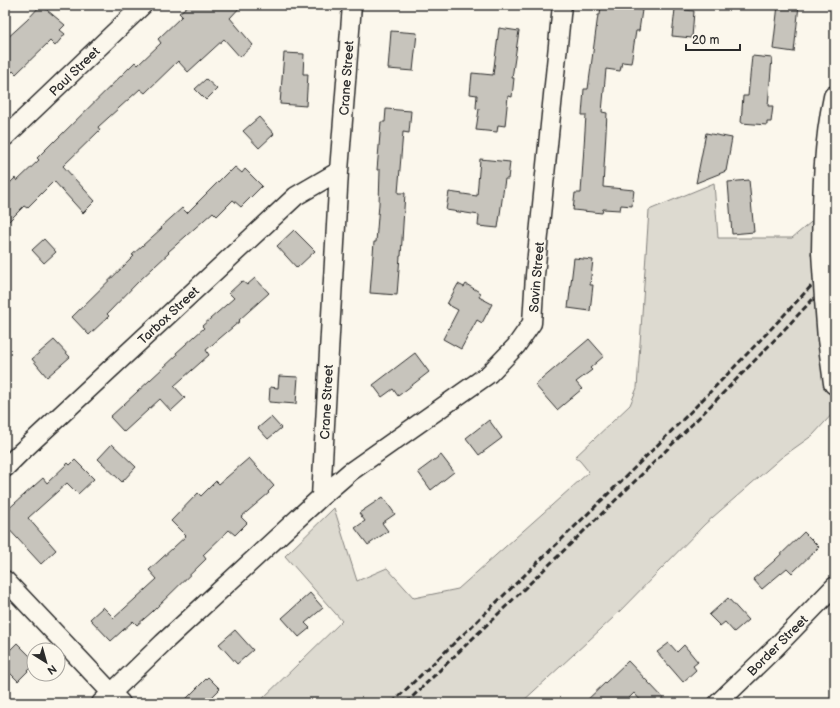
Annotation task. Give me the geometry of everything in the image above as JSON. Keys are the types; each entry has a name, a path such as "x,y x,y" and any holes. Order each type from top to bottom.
{"street":[{"name":"Paul Street","path":"5,137 143,5"},
{"name":"Crane Street","path":"321,497 339,171 352,5"},
{"name":"Savin Street","path":"321,497 350,472 489,374 516,346 532,323 535,275 562,5"},
{"path":"835,98 826,160 823,252 829,339 835,383"},
{"name":"Tarbox Street","path":"5,468 296,196 339,171"},
{"path":"5,580 111,700 163,643 321,497"},
{"name":"Border Street","path":"718,703 775,648 835,586"}],"shaded area":[{"path":"714,183 718,238 792,238 835,202 835,411 813,435 782,457 705,524 614,617 521,703 258,703 342,621 285,556 334,508 357,581 387,568 414,598 458,589 589,472 575,457 630,405 637,388 649,210"}],"building":[{"path":"41,5 65,25 60,30 65,34 55,46 50,41 16,74 13,71 5,79 5,40"},
{"path":"189,5 242,5 230,18 253,45 240,57 224,39 188,72 178,61 145,93 140,89 98,127 100,130 63,166 95,201 83,213 54,181 27,208 24,206 5,225 5,188 15,178 17,181 39,160 37,158 135,62 138,65 161,43 158,39 182,16 179,13"},
{"path":"778,5 799,5 794,52 773,49"},
{"path":"601,6 642,10 639,31 636,31 631,63 622,62 620,71 606,69 602,112 607,113 603,187 634,190 632,206 621,205 620,210 603,209 602,213 573,210 575,193 581,193 586,115 582,115 584,89 588,89 598,15 600,15"},
{"path":"675,9 694,11 692,38 672,36"},
{"path":"499,28 519,31 512,78 514,78 512,97 508,96 505,126 498,125 497,132 476,130 479,109 476,108 477,95 470,94 472,73 493,75"},
{"path":"391,31 417,33 413,71 388,69"},
{"path":"284,53 304,54 303,74 308,74 306,106 280,104"},
{"path":"752,56 772,58 768,106 773,106 771,122 767,122 767,125 741,123 743,96 748,96"},
{"path":"206,79 217,89 206,100 195,89"},
{"path":"386,109 411,111 409,133 403,132 398,193 405,193 397,295 370,293 379,204 380,170 377,170 381,122 385,122"},
{"path":"259,117 274,134 259,148 243,131"},
{"path":"706,133 732,138 726,171 696,183"},
{"path":"480,159 510,162 508,179 505,179 498,228 478,226 479,215 446,210 449,192 477,196"},
{"path":"235,167 242,173 245,169 262,186 241,207 233,200 217,216 213,212 168,252 169,253 107,314 109,316 89,335 72,317 134,256 132,255 162,228 161,227 182,208 187,213 229,171 230,172"},
{"path":"749,180 754,232 732,234 728,182"},
{"path":"294,230 315,251 297,268 277,246"},
{"path":"44,239 56,252 44,263 32,250"},
{"path":"574,258 593,260 590,285 593,285 590,311 568,308"},
{"path":"255,278 269,293 239,320 240,321 206,350 209,355 174,386 185,398 171,411 160,399 124,432 110,417 177,355 176,353 204,328 202,326 234,298 229,293 242,281 247,285"},
{"path":"458,284 464,287 466,284 481,293 479,297 492,304 482,323 477,320 461,349 443,339 458,310 447,304"},
{"path":"589,339 604,356 590,368 592,370 576,382 582,389 557,410 535,385"},
{"path":"54,340 70,357 47,377 32,359"},
{"path":"415,353 429,372 398,396 393,389 382,397 373,385"},
{"path":"279,376 298,377 296,404 269,402 270,387 278,388"},
{"path":"271,417 281,428 268,439 258,428"},
{"path":"489,420 502,438 479,455 466,438"},
{"path":"112,444 136,467 122,482 98,459"},
{"path":"441,455 454,472 431,490 418,472"},
{"path":"249,458 274,486 268,492 269,493 241,517 247,523 235,535 229,530 203,555 206,559 152,612 137,625 133,621 111,641 90,619 103,607 114,618 157,579 149,570 186,536 171,521 198,493 201,496 216,481 219,484"},
{"path":"75,460 94,479 78,494 67,483 28,518 56,550 41,564 5,525 5,512 43,478 47,483 68,463 70,465"},
{"path":"383,497 395,514 382,523 388,531 368,545 355,528 365,521 359,513"},
{"path":"804,532 819,547 792,573 787,568 762,589 753,579"},
{"path":"310,593 323,608 305,623 310,628 299,637 282,618"},
{"path":"728,598 748,620 734,632 725,622 720,626 709,615"},
{"path":"235,630 253,650 237,664 219,644"},
{"path":"17,643 26,652 26,673 18,681 5,668 5,655"},
{"path":"669,643 677,652 684,645 698,662 693,666 696,670 683,682 657,652"},
{"path":"628,661 668,703 643,703 634,693 624,703 584,703"},
{"path":"208,677 220,689 206,703 182,703"}],"railway":[{"path":"392,703 617,485 782,318 835,260"},
{"path":"406,703 678,439 835,275"}]}
